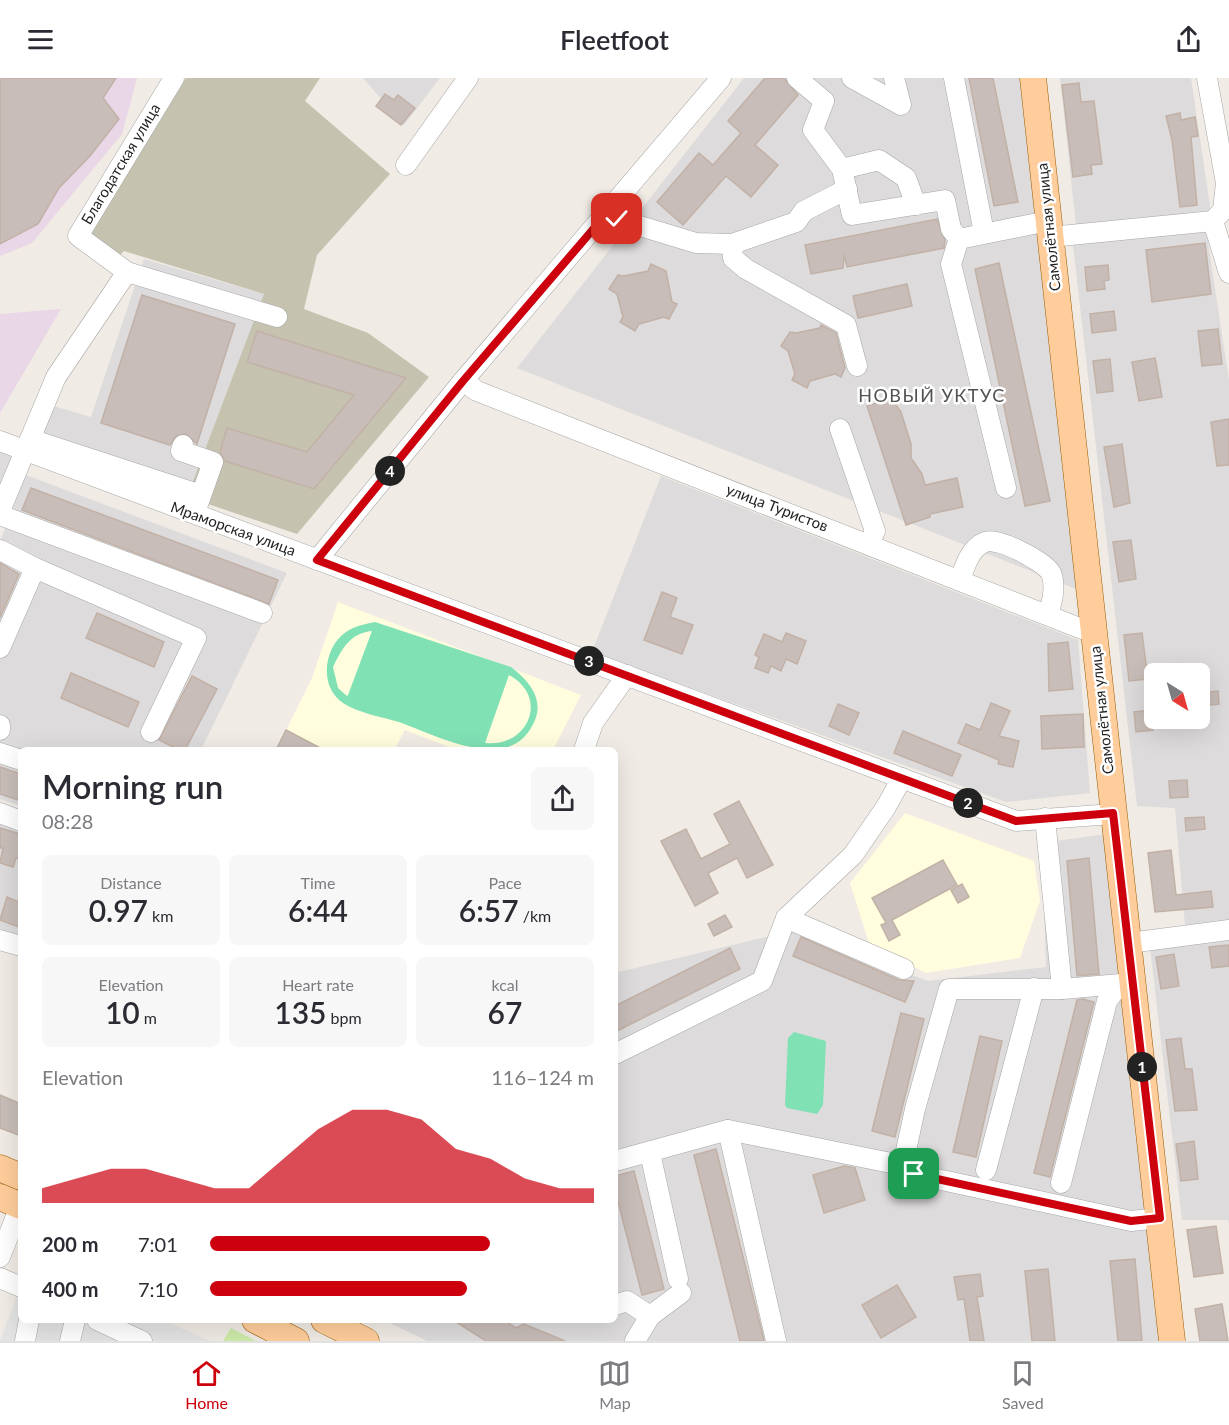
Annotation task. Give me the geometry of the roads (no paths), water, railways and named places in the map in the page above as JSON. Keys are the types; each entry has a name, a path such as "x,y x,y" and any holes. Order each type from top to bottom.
{"main road":[{"name":"Самолётная улица","path":"1033,78 1129,943 1126,984 1160,1218 1172,1341"},
{"path":"0,1168 18,1176"},
{"path":"0,1197 18,1204"},
{"path":"261,1323 296,1341"},
{"path":"330,1323 366,1341"}],"street":[{"name":"Благодатская улица","path":"127,272 78,236 174,78"},
{"path":"406,165 468,78"},
{"path":"317,560 463,381 721,78"},
{"path":"797,78 824,101 813,130 842,169 852,215 945,200 951,229 959,239"},
{"path":"853,78 901,105 894,78"},
{"path":"954,78 984,233"},
{"path":"959,239 984,233 1213,221 1223,210 1226,183 1207,78"},
{"path":"842,169 879,160 906,178 916,205"},
{"path":"608,212 617,219 696,243 732,244 796,222 804,211 847,189"},
{"path":"1213,221 1229,273"},
{"path":"959,239 951,264 1006,488"},
{"path":"732,244 734,258 746,269 846,325 857,366"},
{"path":"262,613 0,513 56,377 127,272 277,317"},
{"name":"улица Туристов","path":"463,381 477,391 1082,629 1093,628"},
{"path":"840,429 875,531 869,544"},
{"name":"Мраморская улица","path":"0,441 28,446 195,515 1016,821 1113,813"},
{"path":"183,445 181,451 213,462 195,515"},
{"path":"28,446 201,495"},
{"path":"960,580 971,554 985,542 995,541 1044,564 1052,576 1053,600 1048,615"},
{"path":"0,550 35,568 196,638 151,732"},
{"path":"0,648 35,568"},
{"path":"585,747 593,723 627,675"},
{"path":"0,725 0,730"},
{"path":"0,753 18,759"},
{"path":"618,1053 762,981 786,918 853,855 886,807 902,778"},
{"path":"0,813 18,820"},
{"path":"1045,818 1062,989"},
{"path":"786,918 904,969"},
{"path":"1129,943 1229,930"},
{"path":"0,940 18,945"},
{"path":"905,1155 915,1109 949,989 1062,989 1126,984"},
{"path":"1061,1183 1107,1001 1126,984"},
{"path":"986,1170 1034,988"},
{"path":"728,1130 776,1341"},
{"path":"618,1160 728,1130 891,1163 914,1174 1131,1221 1160,1218"},
{"path":"635,1341 650,1316 679,1286 650,1153"},
{"path":"0,1257 18,1212"},
{"path":"0,1278 18,1286"},
{"path":"618,1304 627,1301 650,1316"},
{"path":"25,1341 28,1323"},
{"path":"70,1341 74,1323"},
{"path":"103,1323 142,1341"}],"district":[{"name":"НОВЫЙ УКТУС","path":"932,396"}]}
